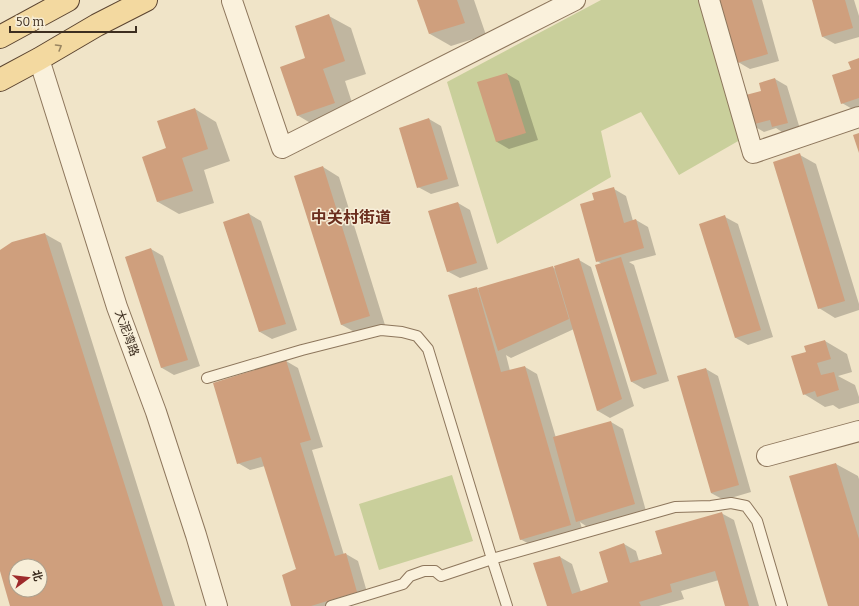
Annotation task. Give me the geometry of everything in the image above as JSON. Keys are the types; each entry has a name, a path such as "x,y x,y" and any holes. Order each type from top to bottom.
{"main road":[{"path":"0,37 68,0"},
{"path":"0,80 97,25 146,0"}],"street":[{"path":"232,1 282,148 575,0"},
{"path":"709,0 753,153 859,117"},
{"name":"大泥湾路","path":"39,59 117,307 173,462 217,606"},
{"path":"767,456 859,431"}],"lane":[{"path":"207,378 302,350 381,330 402,332 417,336 428,349 507,606"},
{"path":"331,606 403,584 410,576 424,571 435,572 441,576 492,559 675,508 731,504 746,506 757,521 782,606"}],"green space":[{"path":"601,0 699,0 740,140 679,175 641,112 601,131 611,177 497,244 447,82"},
{"path":"452,475 473,541 379,570 359,504"}],"building":[{"path":"417,0 457,0 465,23 429,34"},
{"path":"719,0 752,0 768,54 737,63"},
{"path":"812,0 845,0 853,28 822,37"},
{"path":"329,14 345,61 323,69 335,103 297,116 280,67 305,58 295,26"},
{"path":"859,58 859,98 841,104 832,75 851,69 848,62"},
{"path":"507,73 526,133 496,142 477,82"},
{"path":"775,78 788,123 772,127 770,120 751,125 742,96 761,91 759,83"},
{"path":"195,108 208,149 182,158 193,191 157,202 142,157 166,148 157,121"},
{"path":"429,118 448,179 417,188 399,128"},
{"path":"859,133 859,153 853,135"},
{"path":"800,153 845,301 818,309 773,162"},
{"path":"323,166 370,316 341,325 294,176"},
{"path":"614,187 624,223 636,219 644,248 596,262 580,204 594,200 592,193"},
{"path":"458,202 477,263 447,272 428,211"},
{"path":"249,213 286,324 259,332 223,222"},
{"path":"725,215 761,330 735,338 699,224"},
{"path":"45,233 163,606 10,606 0,571 0,250 12,242"},
{"path":"151,248 188,360 161,368 125,257"},
{"path":"621,257 657,374 631,382 595,265"},
{"path":"579,258 622,399 597,411 554,266"},
{"path":"553,266 569,319 498,351 478,288"},
{"path":"477,287 501,372 525,366 571,525 520,540 448,295"},
{"path":"825,340 831,359 817,363 821,375 834,372 839,390 817,397 815,391 803,395 791,356 806,352 804,346"},
{"path":"286,360 311,440 300,443 335,556 346,553 357,592 311,606 291,606 282,575 296,569 261,457 237,464 213,383"},
{"path":"706,368 739,485 711,493 677,376"},
{"path":"611,421 635,504 576,522 553,437"},
{"path":"836,463 859,539 859,606 828,606 789,476"},
{"path":"722,512 749,606 725,606 715,571 670,584 672,592 639,602 641,606 547,606 533,563 560,556 572,594 608,582 599,552 624,543 630,563 662,554 655,531"}],"district":[{"name":"中关村街道","path":"351,217"}]}
